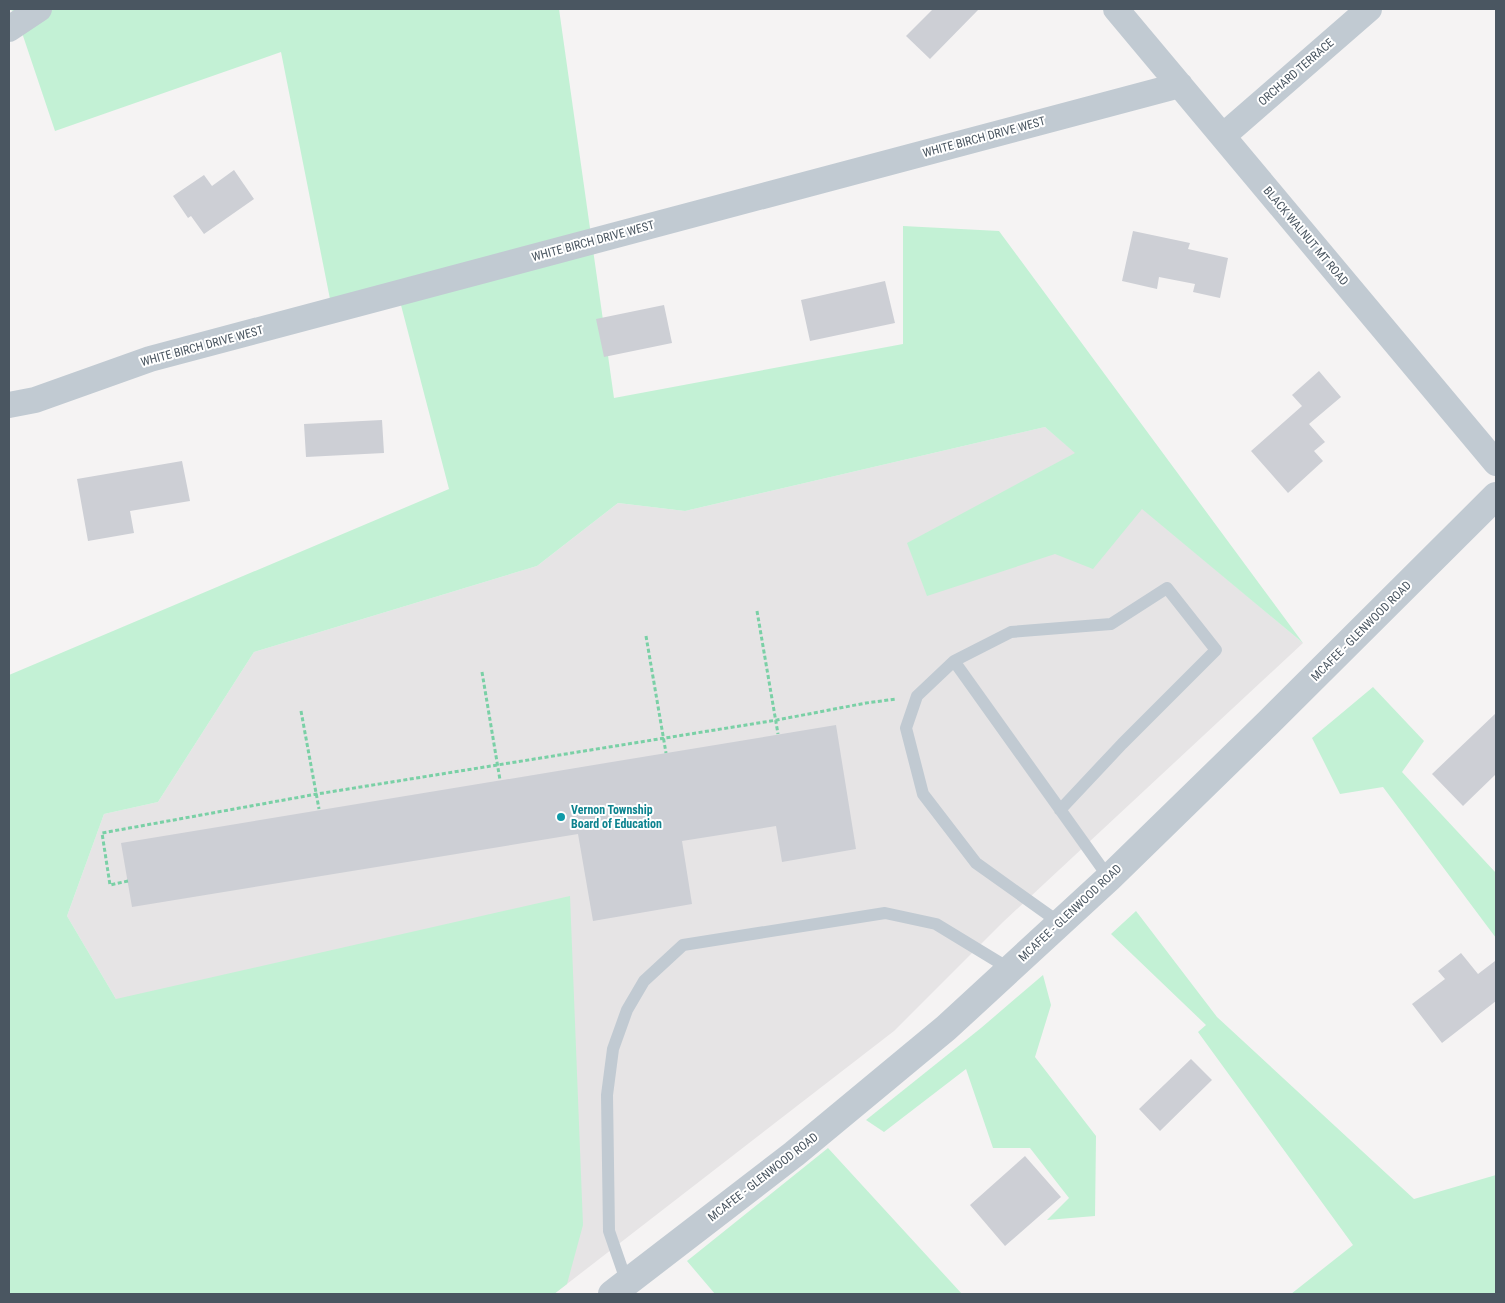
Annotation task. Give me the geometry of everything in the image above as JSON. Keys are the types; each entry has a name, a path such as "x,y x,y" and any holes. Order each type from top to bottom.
{"street":[{"path":"9,29 38,9"},
{"name":"BLACK WALNUT MT ROAD","path":"1116,9 1496,463"},
{"name":"ORCHARD TERRACE","path":"1222,136 1369,9"},
{"name":"WHITE BIRCH DRIVE WEST","path":"9,405 36,400 150,359 1180,85"},
{"name":"MCAFEE - GLENWOOD ROAD","path":"619,1288 794,1154 946,1028 1109,878 1496,496"}],"lane":[{"path":"1060,810 1122,744 1216,650 1167,588 1111,624 1011,632 954,661 917,696 906,728 923,794 976,863 1060,924"},
{"path":"954,661 1109,878"},
{"path":"619,1288 609,1231 607,1095 613,1049 627,1010 644,981 682,945 885,913 936,924 1010,969"}],"path":[{"path":"757,612 778,734"},
{"path":"646,636 666,753"},
{"path":"482,672 500,780"},
{"path":"128,881 110,885 102,834 317,794 917,696"},
{"path":"301,711 320,809"}],"shaded area":[{"path":"1045,427 1303,643 1003,922 894,1031 554,1294 9,1294 9,1045 116,999 67,916 104,814 158,802 254,652 537,566 618,503 685,511"}],"green space":[{"path":"9,9 559,9 614,398 903,344 903,226 999,231 1303,643 1142,509 1093,569 1055,554 927,596 907,543 1075,453 1045,427 685,511 618,503 537,566 254,652 158,802 104,814 67,916 116,999 570,896 583,1225 567,1284 554,1294 9,1294 9,675 449,489 396,286 330,299 281,52 55,131 15,12"},
{"path":"1373,687 1424,741 1402,772 1496,873 1496,938 1383,787 1340,794 1312,738"},
{"path":"1136,911 1217,1017 1414,1199 1496,1175 1496,1294 1291,1294 1353,1245 1198,1032 1206,1025 1111,934"},
{"path":"1043,975 1051,1005 1035,1057 1096,1136 1095,1216 1047,1220 1069,1198 1030,1148 993,1148 966,1069 884,1132 866,1120 981,1028"},
{"path":"828,1148 962,1294 715,1294 687,1261"}],"building":[{"path":"933,9 979,9 930,59 906,36"},
{"path":"234,170 254,199 204,234 191,216 188,218 173,196 204,175 212,186"},
{"path":"1133,231 1190,243 1188,249 1228,258 1220,298 1193,292 1195,284 1159,277 1157,289 1122,281"},
{"path":"885,281 895,323 810,341 801,300"},
{"path":"664,305 672,343 604,357 596,319"},
{"path":"1319,371 1341,397 1309,424 1325,442 1314,451 1323,461 1288,493 1251,451 1302,406 1292,395"},
{"path":"382,420 384,453 306,457 304,424"},
{"path":"182,461 190,501 130,511 134,533 88,541 77,479"},
{"path":"1496,713 1496,774 1463,806 1432,774"},
{"name":"Vernon Township Board of Education","path":"836,725 856,849 782,862 776,826 682,841 692,904 593,921 578,834 132,907 121,843"},
{"path":"1461,953 1478,974 1495,961 1496,1001 1442,1043 1412,1004 1445,979 1438,971"},
{"path":"1191,1059 1212,1080 1160,1131 1139,1109"},
{"path":"1025,1156 1061,1197 1005,1246 970,1205"}],"place":[{"name":"Vernon Township Board of Education","path":"561,817"}]}
